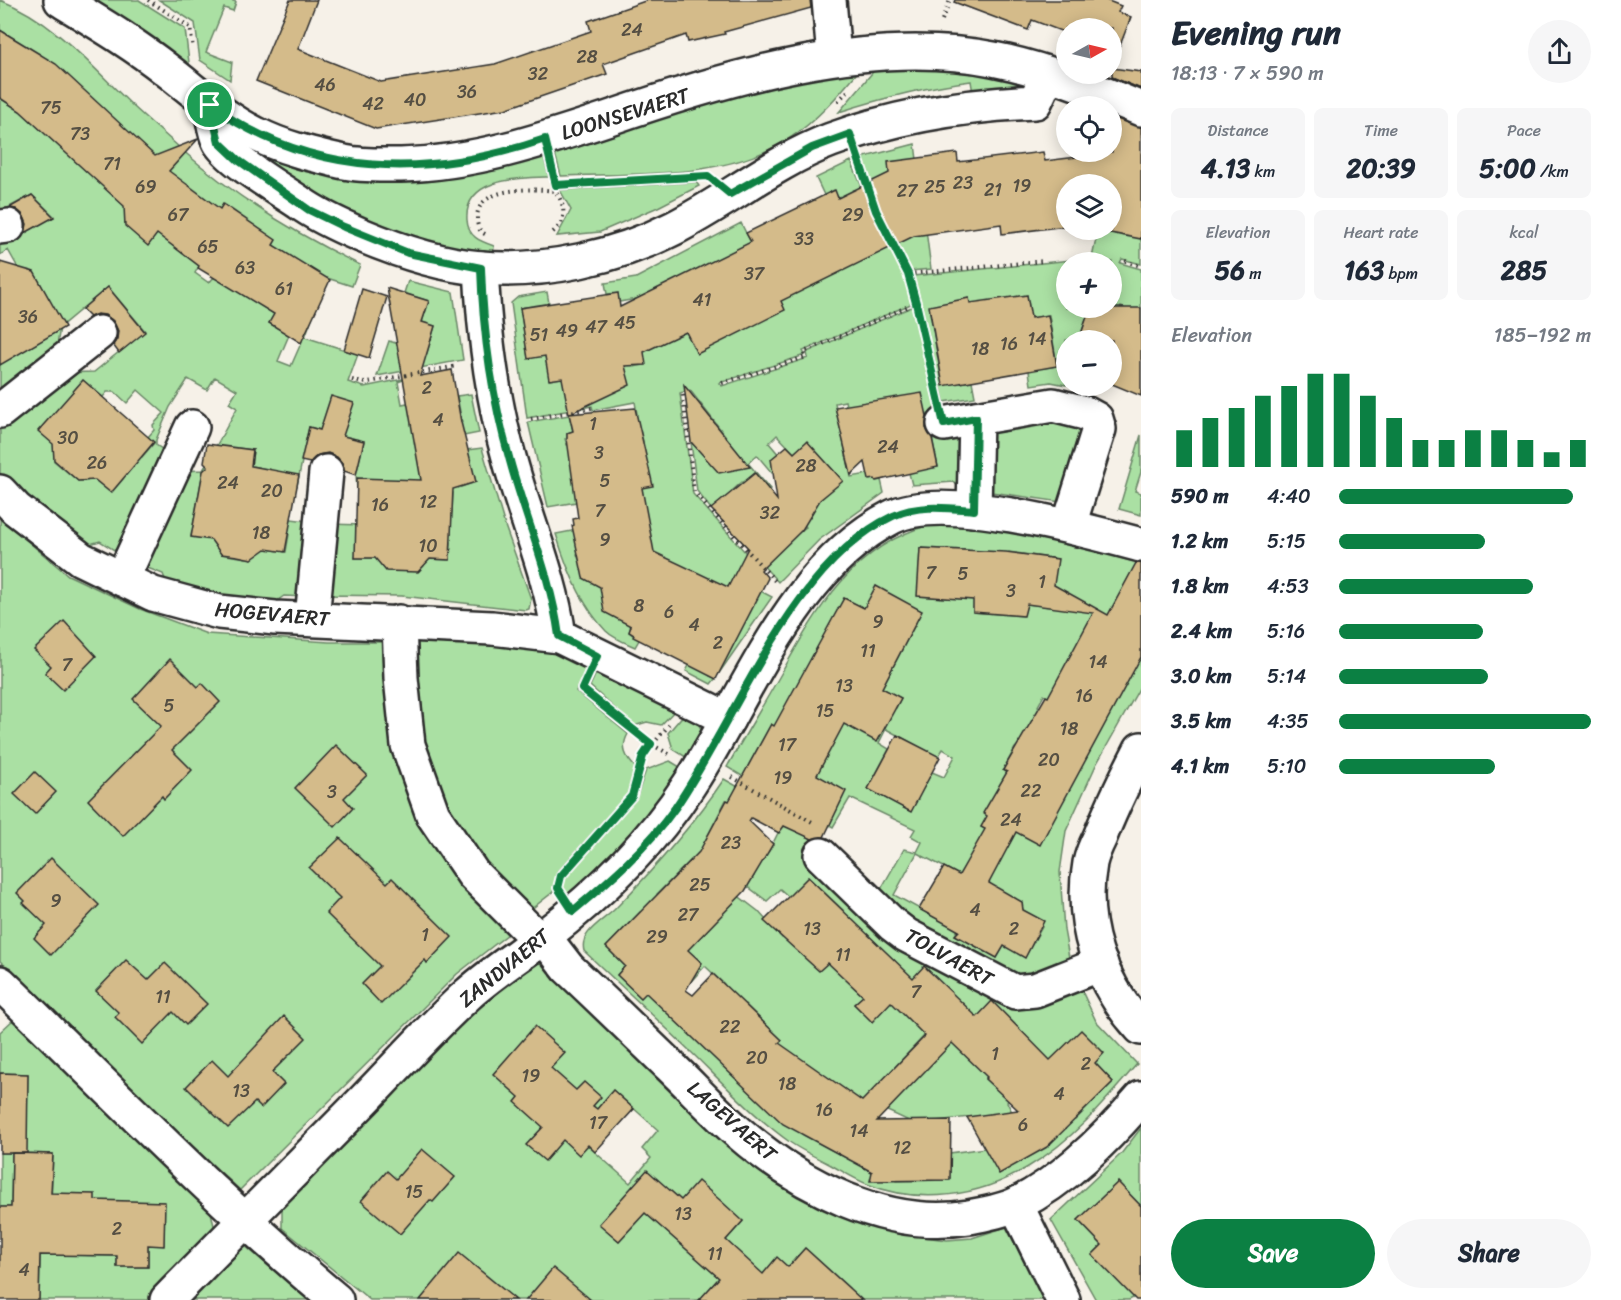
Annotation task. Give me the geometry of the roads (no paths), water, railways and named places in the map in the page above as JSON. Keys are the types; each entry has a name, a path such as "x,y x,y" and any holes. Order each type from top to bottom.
{"street":[{"name":"LOONSEVAERT","path":"61,0 166,68 210,105 256,135 291,148 347,163 419,164 463,159 518,148 622,113 747,76 834,57 870,54 906,52 963,55 1014,64 1076,82 1141,109"},
{"path":"829,0 834,57"},
{"path":"210,105 219,142 238,160 309,210 408,253 481,268 522,268 559,263 628,247 676,227 730,194 840,137 922,113 980,104 1035,102 1048,74"},
{"path":"481,268 488,360 501,424 509,461 555,604 559,636"},
{"path":"0,411 99,333"},
{"path":"944,424 1053,405 1085,413 1096,419 1099,429 1070,525"},
{"path":"974,510 976,418"},
{"path":"122,579 192,427"},
{"path":"312,619 326,472"},
{"name":"HOGEVAERT","path":"0,492 16,509 81,559 153,594 219,612 275,618 399,622 512,630 559,636 597,656 643,675 728,719"},
{"name":"ZANDVAERT","path":"167,1300 468,995 537,934 573,911 621,870 673,810 705,762 776,634 818,578 856,540 894,515 933,507 974,510 1070,525 1141,544"},
{"path":"399,622 400,678 408,745 433,815 473,874 537,934"},
{"path":"1141,749 1112,804 1090,860 1087,890 1088,919 1101,964 1114,995 1141,1028"},
{"name":"TOLVAERT","path":"821,855 906,935 1015,992 1035,990 1101,964"},
{"name":"LAGEVAERT","path":"537,934 568,968 738,1132 777,1161 814,1184 859,1205 908,1218 952,1220 1016,1204 1051,1182 1098,1145 1141,1098"},
{"path":"5,998 245,1221 336,1300"},
{"path":"1016,1204 1063,1300"}]}
